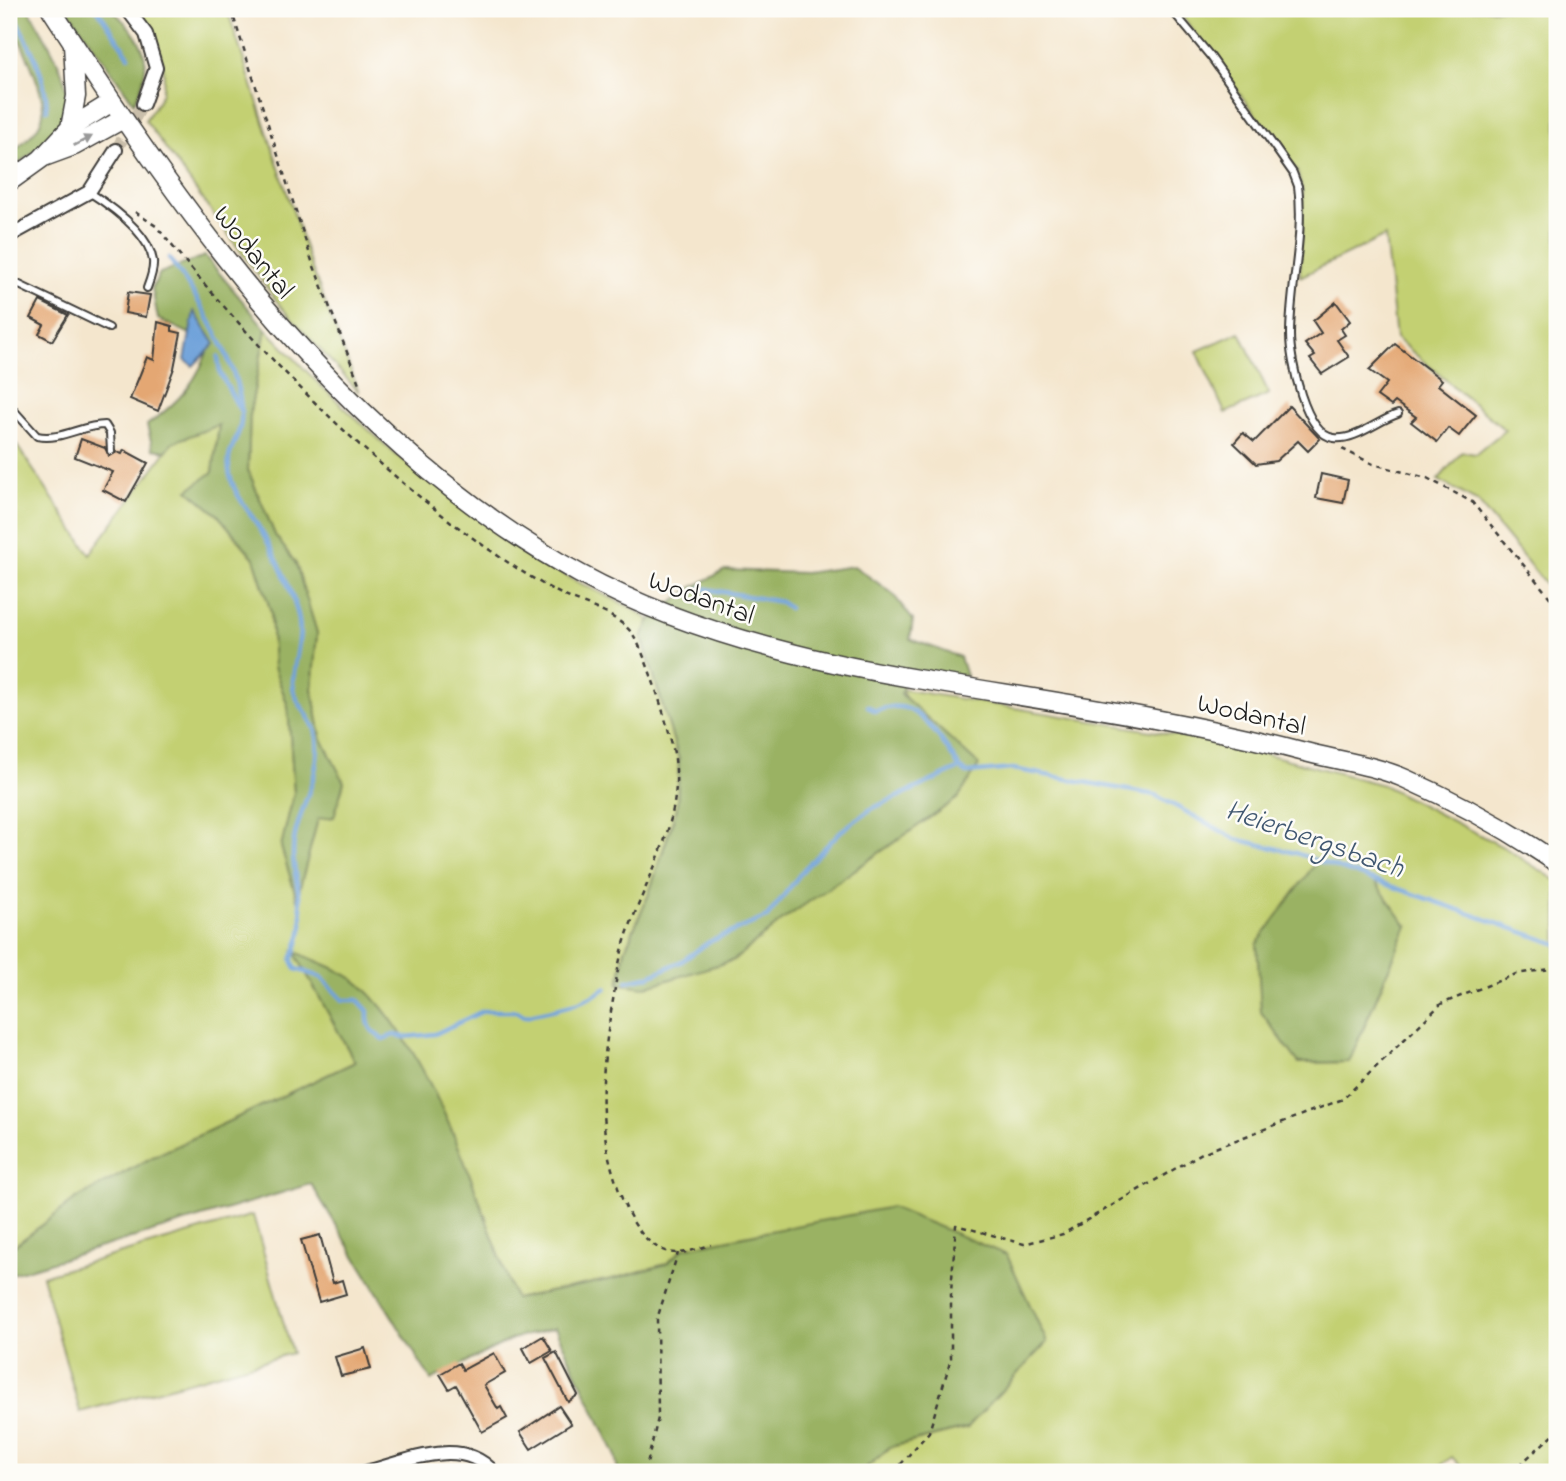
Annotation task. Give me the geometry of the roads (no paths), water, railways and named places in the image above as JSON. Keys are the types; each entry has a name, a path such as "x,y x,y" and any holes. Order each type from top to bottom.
{"main road":[{"name":"Wodantal","path":"51,9 123,119 234,270 302,350 374,425 455,493 517,536 581,574 633,600 762,646 802,656 917,680 1076,703 1229,733 1403,777 1523,839 1557,863"},
{"path":"70,128 76,96 73,42"},
{"path":"9,182 41,159 70,128 112,102"},
{"path":"41,159 74,146 123,119"}],"street":[{"path":"127,9 146,34 156,68 143,104"},
{"path":"9,236 89,192 116,150"},
{"path":"366,1472 451,1451 480,1460 493,1472"}],"lane":[{"path":"1171,9 1211,57 1293,173 1299,196 1290,335 1293,361 1309,414 1318,431 1330,438 1343,438 1380,419 1398,414"},
{"path":"89,192 117,211 147,248 153,260 147,288"},
{"path":"9,280 109,328"},
{"path":"9,405 37,436 57,437 94,425 105,425 110,433 111,451"}],"water":[{"path":"194,311 215,344 193,366 185,360"}],"waterway":[{"path":"10,9 40,70 47,110"},
{"name":"Heierbergsbach","path":"97,9 129,56"},
{"name":"Heierbergsbach","path":"169,258 206,314 236,380 241,421 230,453 230,475 237,494 278,563 299,618 300,636 294,689 315,730 318,751 314,776 298,822 293,846 302,914 300,938 292,960 296,969 321,977 343,1000 358,1000 368,1011 371,1028 383,1039 394,1035 405,1037 435,1034 483,1011 517,1011 525,1016 577,1003 606,988"},
{"path":"218,357 220,373 240,410"},
{"path":"701,588 781,602 789,608"},
{"path":"868,706 875,711 900,707 916,714 937,735 960,768"},
{"name":"Heierbergsbach","path":"627,981 647,977 682,961 709,942 767,917 804,869 841,831 871,809 960,768 967,773 1013,769 1155,795 1236,839 1296,853 1557,944"}],"tunnel":[{"path":"116,150 143,104"}]}
